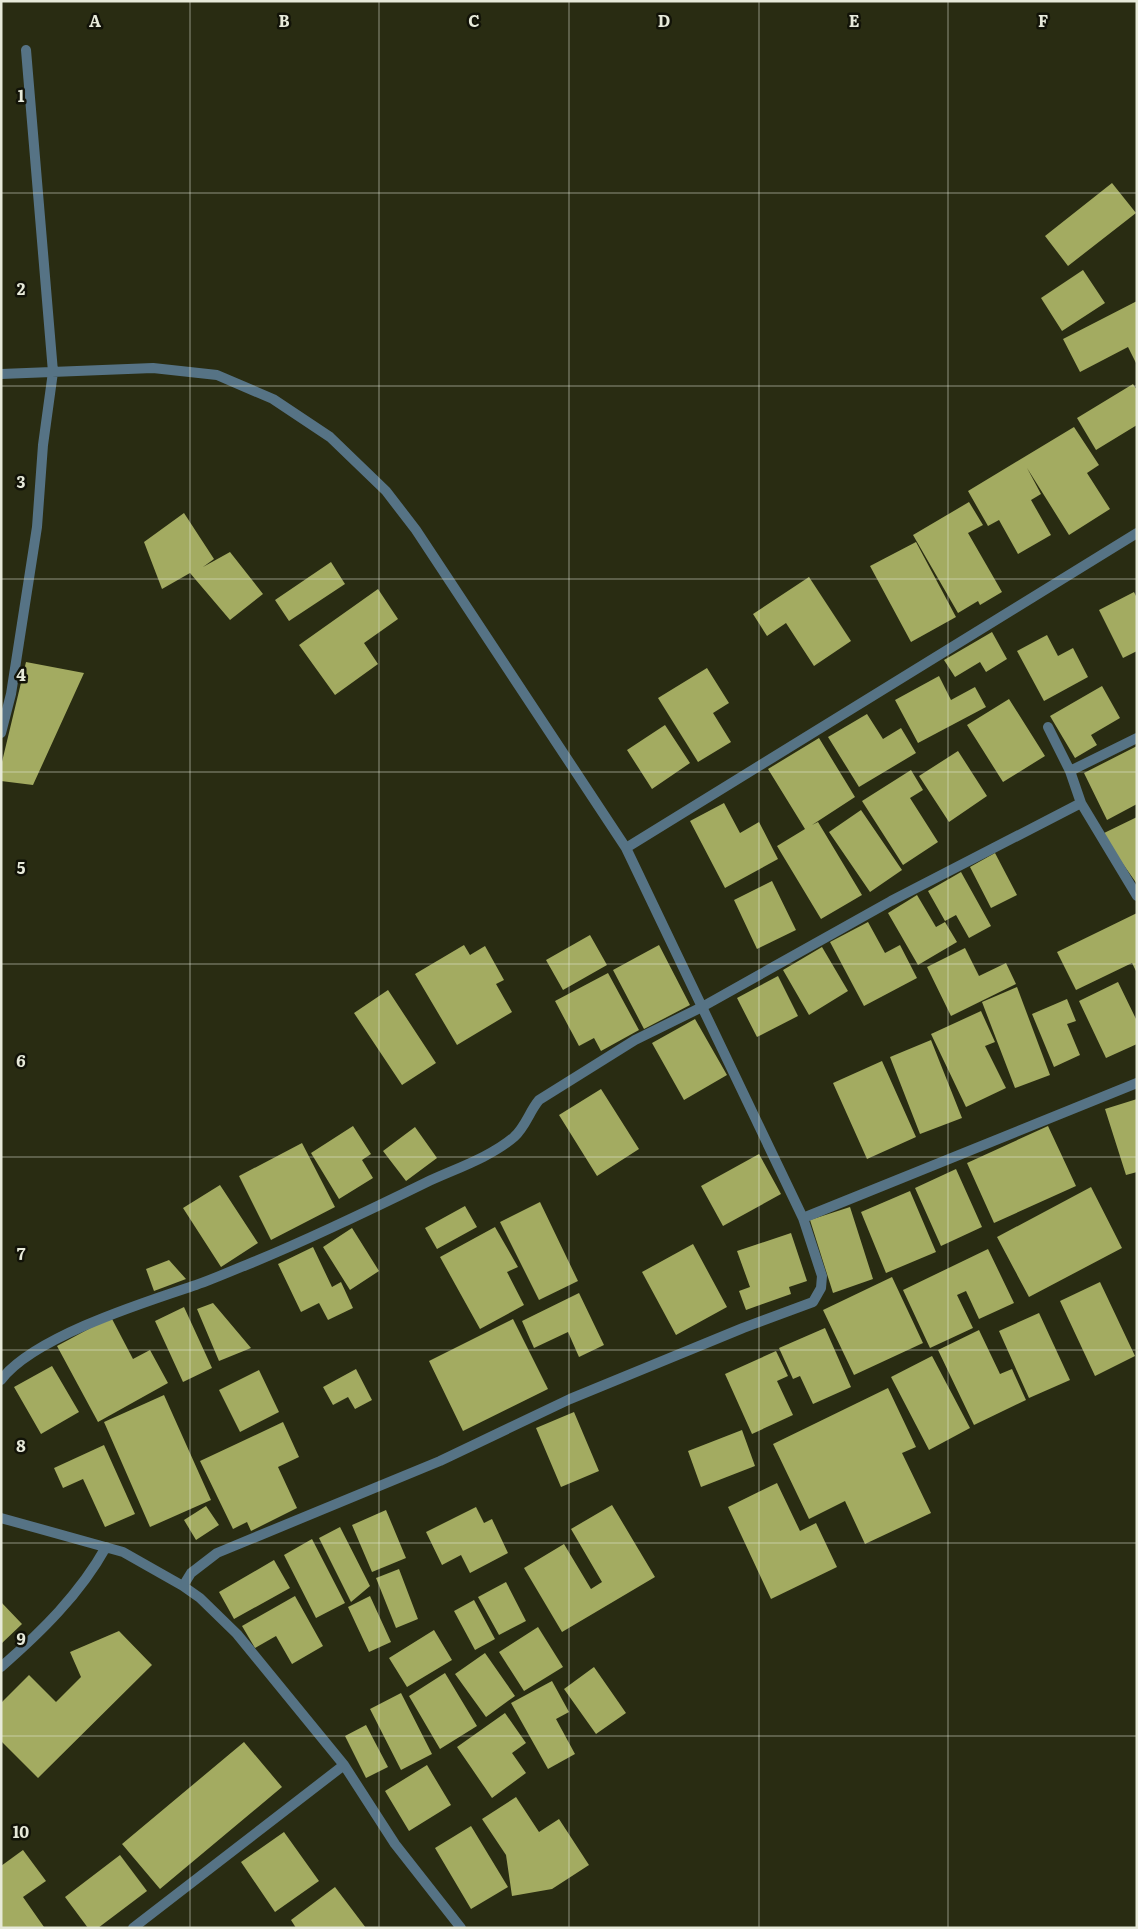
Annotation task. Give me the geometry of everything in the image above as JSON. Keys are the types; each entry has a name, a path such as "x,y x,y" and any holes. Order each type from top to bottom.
{"street":[{"path":"1,733 11,694 37,527 43,445 53,372 26,50"},
{"path":"1,374 153,368 217,374 273,399 330,437 386,491 416,530 626,848 803,1218 822,1276 821,1288 812,1302 742,1328 570,1399 440,1461 217,1553 191,1573 183,1586"},
{"path":"626,848 1137,533"},
{"path":"1048,727 1070,771 1081,803 1137,896"},
{"path":"1070,771 1137,738"},
{"path":"1,1380 27,1356 55,1340 162,1295 197,1285 323,1233 484,1155 513,1138 526,1124 530,1111 539,1100 635,1040 702,1007 876,910 1081,803"},
{"path":"803,1218 1137,1083"},
{"path":"1,1518 106,1547 140,1561 200,1598 237,1634 344,1765 395,1844 461,1928"},
{"path":"1,1667 60,1610 95,1567 106,1547"},
{"path":"133,1928 344,1765"}],"building":[{"path":"1112,183 1136,213 1068,266 1045,236"},
{"path":"1083,270 1105,303 1062,331 1041,298"},
{"path":"1137,301 1137,365 1128,347 1080,372 1063,339"},
{"path":"1133,384 1137,390 1137,425 1096,450 1077,418"},
{"path":"1074,427 1099,465 1087,473 1110,509 1069,535 1027,468 1041,494 1031,500 1051,535 1018,554 999,520 988,526 968,491"},
{"path":"969,502 983,525 968,533 1002,592 980,605 978,601 958,613 913,535"},
{"path":"184,513 214,559 203,567 230,552 263,594 230,620 190,573 162,589 144,542"},
{"path":"916,542 956,617 911,642 870,566"},
{"path":"331,562 345,584 289,621 275,600"},
{"path":"809,577 851,641 814,666 786,623 767,636 753,614"},
{"path":"378,589 398,619 364,643 378,664 335,695 299,645"},
{"path":"1134,592 1137,598 1137,651 1123,658 1099,610"},
{"path":"992,632 1007,659 986,672 980,662 955,677 944,660"},
{"path":"1047,635 1058,656 1073,648 1088,677 1044,701 1017,651"},
{"path":"26,662 84,673 33,785 1,781 1,766"},
{"path":"707,668 729,703 713,713 731,742 698,762 658,698"},
{"path":"939,676 951,700 975,687 986,707 918,743 895,700"},
{"path":"1102,686 1120,718 1091,735 1097,745 1075,758 1050,716"},
{"path":"1009,699 1045,756 1003,782 967,725"},
{"path":"867,714 883,739 901,728 916,753 859,787 828,737"},
{"path":"665,725 690,763 652,789 627,750"},
{"path":"819,738 855,797 812,825 818,822 862,895 821,919 777,846 805,829 768,769"},
{"path":"1137,746 1137,804 1107,820 1084,773"},
{"path":"958,751 987,796 949,822 919,776"},
{"path":"911,770 923,790 910,798 938,842 903,865 862,801"},
{"path":"724,803 740,833 759,822 778,859 725,888 690,821"},
{"path":"861,810 902,870 870,892 829,832"},
{"path":"1137,817 1137,884 1102,834"},
{"path":"995,853 1017,895 991,908 970,867"},
{"path":"961,872 991,926 969,938 956,915 945,921 928,891"},
{"path":"772,881 796,930 757,949 734,900"},
{"path":"917,895 936,927 945,922 957,942 918,965 888,913"},
{"path":"1137,913 1137,973 1132,963 1076,990 1057,952"},
{"path":"868,922 885,953 900,945 917,978 864,1006 830,942"},
{"path":"590,935 607,965 563,990 546,960"},
{"path":"464,945 470,955 485,946 504,980 496,984 512,1012 457,1045 415,974"},
{"path":"659,945 690,1005 644,1029 613,970"},
{"path":"822,947 848,991 809,1015 783,970"},
{"path":"965,948 979,976 1006,963 1016,984 951,1016 927,967"},
{"path":"608,973 639,1030 601,1051 594,1038 579,1046 555,1001"},
{"path":"778,976 798,1016 757,1037 737,998"},
{"path":"1118,982 1137,1021 1137,1044 1106,1058 1079,1001"},
{"path":"1017,987 1050,1075 1015,1088 982,1002"},
{"path":"388,990 436,1063 402,1085 354,1013"},
{"path":"1067,999 1076,1021 1067,1024 1080,1055 1054,1067 1032,1014"},
{"path":"981,1011 995,1042 985,1046 1006,1088 966,1107 931,1034"},
{"path":"695,1019 727,1075 684,1100 652,1043"},
{"path":"931,1040 962,1118 920,1134 890,1057"},
{"path":"882,1061 916,1137 867,1159 833,1083"},
{"path":"601,1089 639,1149 597,1176 559,1115"},
{"path":"1137,1099 1137,1172 1126,1175 1105,1109"},
{"path":"353,1126 371,1154 362,1160 373,1178 339,1199 311,1153"},
{"path":"1048,1126 1076,1186 994,1223 967,1163"},
{"path":"415,1127 437,1158 406,1181 383,1151"},
{"path":"302,1143 335,1207 271,1240 239,1176"},
{"path":"759,1154 781,1194 723,1226 701,1186"},
{"path":"956,1169 982,1227 941,1246 915,1188"},
{"path":"220,1185 258,1243 221,1267 183,1208"},
{"path":"1091,1187 1122,1248 1029,1297 997,1237"},
{"path":"910,1191 936,1252 886,1273 861,1212"},
{"path":"540,1202 578,1281 539,1300 500,1222"},
{"path":"465,1206 477,1227 437,1249 425,1228"},
{"path":"850,1207 873,1279 833,1293 810,1220"},
{"path":"495,1227 518,1267 507,1272 524,1305 480,1329 440,1257"},
{"path":"352,1228 379,1271 350,1290 323,1247"},
{"path":"791,1233 807,1281 789,1287 791,1294 746,1310 739,1291 750,1287 737,1251"},
{"path":"693,1244 727,1307 676,1335 642,1272"},
{"path":"313,1247 332,1287 341,1282 353,1308 328,1320 319,1303 301,1312 278,1264"},
{"path":"988,1249 1014,1303 979,1319 966,1291 957,1295 973,1328 930,1348 903,1290"},
{"path":"169,1260 186,1279 154,1291 146,1269"},
{"path":"892,1277 923,1343 854,1375 823,1310"},
{"path":"1100,1282 1135,1356 1095,1376 1060,1301"},
{"path":"579,1293 604,1345 579,1357 568,1332 534,1348 522,1321"},
{"path":"213,1303 251,1348 219,1361 197,1309"},
{"path":"184,1307 212,1368 183,1382 155,1321"},
{"path":"1039,1313 1070,1380 1029,1398 999,1331"},
{"path":"111,1317 133,1359 150,1350 168,1383 98,1422 57,1346"},
{"path":"513,1319 548,1389 463,1431 429,1361"},
{"path":"825,1328 851,1387 813,1404 800,1376 793,1379 779,1348"},
{"path":"979,1330 1000,1374 1012,1369 1026,1400 974,1425 938,1350"},
{"path":"776,1351 788,1376 777,1381 793,1415 752,1434 725,1374"},
{"path":"932,1356 970,1428 929,1450 891,1377"},
{"path":"52,1366 79,1412 41,1434 14,1387"},
{"path":"356,1369 372,1400 355,1409 348,1397 333,1405 323,1387"},
{"path":"259,1370 279,1412 240,1432 219,1390"},
{"path":"888,1388 916,1447 902,1453 931,1513 865,1544 845,1501 809,1519 773,1444"},
{"path":"164,1395 211,1500 150,1527 104,1422"},
{"path":"574,1412 599,1471 561,1487 536,1428"},
{"path":"283,1422 299,1457 278,1467 297,1508 251,1531 247,1522 233,1529 200,1461"},
{"path":"742,1430 755,1466 701,1487 688,1451"},
{"path":"104,1445 135,1514 105,1527 83,1479 63,1488 54,1468"},
{"path":"777,1483 800,1531 816,1523 837,1567 771,1599 728,1507"},
{"path":"612,1505 655,1577 562,1632 524,1568 564,1544 591,1589 602,1582 571,1529"},
{"path":"206,1506 219,1525 196,1540 184,1520"},
{"path":"476,1507 484,1523 492,1519 508,1553 470,1573 461,1555 442,1565 426,1532"},
{"path":"386,1510 406,1558 372,1572 352,1525"},
{"path":"340,1527 370,1586 351,1602 319,1538"},
{"path":"312,1539 345,1603 316,1618 284,1555"},
{"path":"274,1560 290,1588 234,1619 219,1592"},
{"path":"399,1569 418,1619 396,1628 376,1578"},
{"path":"506,1582 526,1621 499,1635 478,1597"},
{"path":"295,1596 323,1646 292,1664 276,1636 255,1648 242,1626"},
{"path":"370,1596 391,1642 369,1652 348,1607"},
{"path":"474,1600 495,1639 475,1650 454,1611"},
{"path":"1,1602 22,1624 1,1644"},
{"path":"538,1627 563,1667 524,1691 499,1652"},
{"path":"434,1630 452,1660 407,1687 389,1658"},
{"path":"119,1631 152,1665 38,1778 1,1741 1,1703 29,1675 56,1702 81,1677 70,1652"},
{"path":"485,1653 515,1696 486,1717 455,1674"},
{"path":"594,1667 626,1713 596,1734 564,1689"},
{"path":"445,1673 477,1726 440,1749 409,1696"},
{"path":"552,1681 569,1712 556,1719 575,1754 548,1769 511,1703"},
{"path":"401,1693 432,1754 401,1770 370,1709"},
{"path":"505,1713 526,1743 512,1753 526,1773 492,1798 457,1747"},
{"path":"366,1725 388,1767 366,1778 345,1736"},
{"path":"244,1742 282,1787 160,1889 122,1844"},
{"path":"427,1765 451,1805 409,1831 385,1791"},
{"path":"516,1797 539,1832 559,1819 589,1865 552,1889 512,1896 506,1855 482,1819"},
{"path":"471,1826 508,1887 471,1909 435,1848"},
{"path":"284,1832 319,1881 275,1912 241,1862"},
{"path":"23,1850 46,1881 23,1897 44,1927 1,1928 1,1866"},
{"path":"120,1855 147,1891 98,1928 88,1928 65,1897"},
{"path":"335,1887 366,1928 296,1928 291,1920"}]}
